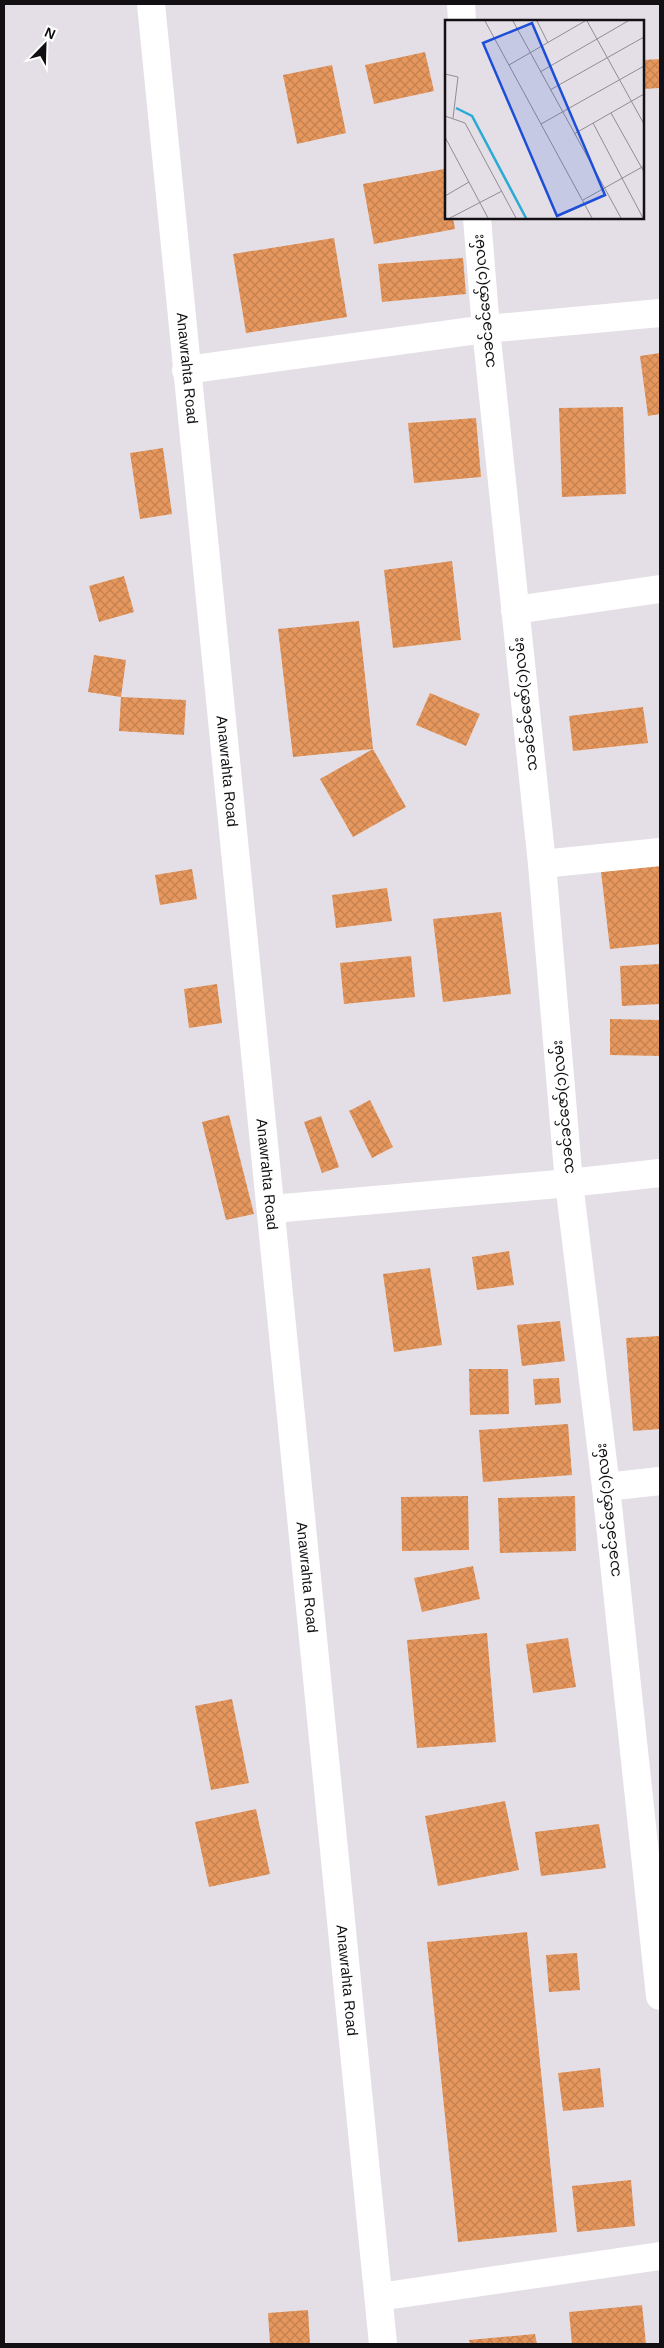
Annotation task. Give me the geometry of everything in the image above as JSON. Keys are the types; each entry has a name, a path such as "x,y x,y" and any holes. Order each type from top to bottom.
{"street":[{"name":"Anawrahta Road","path":"151,4 186,370 272,1209 383,2344"},
{"path":"461,4 462,20"},
{"name":"သခင်ခင်ဇော်(၁)လမ်း","path":"477,219 486,328 542,864 569,1184 606,1488 660,1996"},
{"path":"186,370 486,328 660,312"},
{"path":"515,610 660,589"},
{"path":"542,864 660,852"},
{"path":"272,1209 569,1184 660,1173"},
{"path":"606,1488 660,1481"},
{"path":"379,2297 660,2256"}],"building":[{"path":"425,52 434,91 374,104 365,65"},
{"path":"660,59 660,88 644,89 644,60"},
{"path":"332,65 346,133 297,144 283,75"},
{"path":"444,169 445,219 453,219 455,229 374,244 363,184"},
{"path":"334,238 347,317 246,333 233,254"},
{"path":"463,258 466,294 382,302 378,264"},
{"path":"660,353 660,414 648,416 640,356"},
{"path":"623,407 626,494 562,497 559,408"},
{"path":"476,418 481,477 414,483 408,423"},
{"path":"163,448 172,514 140,519 130,453"},
{"path":"452,561 461,640 393,648 384,570"},
{"path":"124,576 134,612 99,622 89,586"},
{"path":"359,621 373,749 293,757 278,629"},
{"path":"94,655 126,660 121,697 88,692"},
{"path":"430,693 480,714 466,746 416,725"},
{"path":"121,697 186,700 184,735 119,731"},
{"path":"643,707 648,743 573,751 569,716"},
{"path":"373,749 406,807 353,837 320,779"},
{"path":"660,857 660,944 610,949 600,863"},
{"path":"192,869 197,899 160,905 155,875"},
{"path":"387,888 392,921 336,928 332,895"},
{"path":"501,912 511,994 443,1002 433,919"},
{"path":"411,956 415,997 344,1004 340,963"},
{"path":"660,964 660,1004 622,1006 620,966"},
{"path":"217,984 222,1023 189,1028 184,989"},
{"path":"610,1019 660,1020 660,1056 610,1055"},
{"path":"370,1100 393,1147 372,1158 349,1111"},
{"path":"229,1115 254,1214 226,1220 202,1122"},
{"path":"321,1116 339,1167 322,1173 304,1122"},
{"path":"509,1251 514,1285 477,1290 472,1257"},
{"path":"430,1268 442,1345 394,1352 383,1274"},
{"path":"560,1321 565,1361 522,1366 517,1325"},
{"path":"660,1336 660,1429 633,1431 626,1338"},
{"path":"469,1369 508,1369 509,1414 470,1415"},
{"path":"559,1378 561,1403 535,1405 533,1379"},
{"path":"568,1424 572,1475 483,1482 479,1430"},
{"path":"468,1496 469,1550 402,1551 401,1497"},
{"path":"575,1496 576,1551 500,1553 498,1498"},
{"path":"473,1566 480,1599 422,1612 414,1578"},
{"path":"487,1633 496,1742 417,1748 407,1640"},
{"path":"568,1638 576,1687 533,1693 526,1644"},
{"path":"232,1699 249,1783 211,1790 195,1706"},
{"path":"505,1801 519,1870 438,1886 425,1816"},
{"path":"256,1809 270,1874 209,1887 195,1822"},
{"path":"599,1824 606,1868 541,1876 535,1832"},
{"path":"527,1932 557,2232 458,2242 427,1942"},
{"path":"577,1953 580,1990 549,1992 546,1955"},
{"path":"600,2068 604,2107 563,2111 558,2073"},
{"path":"631,2180 635,2226 577,2232 572,2186"},
{"path":"642,2305 646,2344 572,2344 569,2312"},
{"path":"308,2310 310,2344 270,2344 268,2313"},
{"path":"535,2334 537,2344 470,2344 469,2340"}]}
